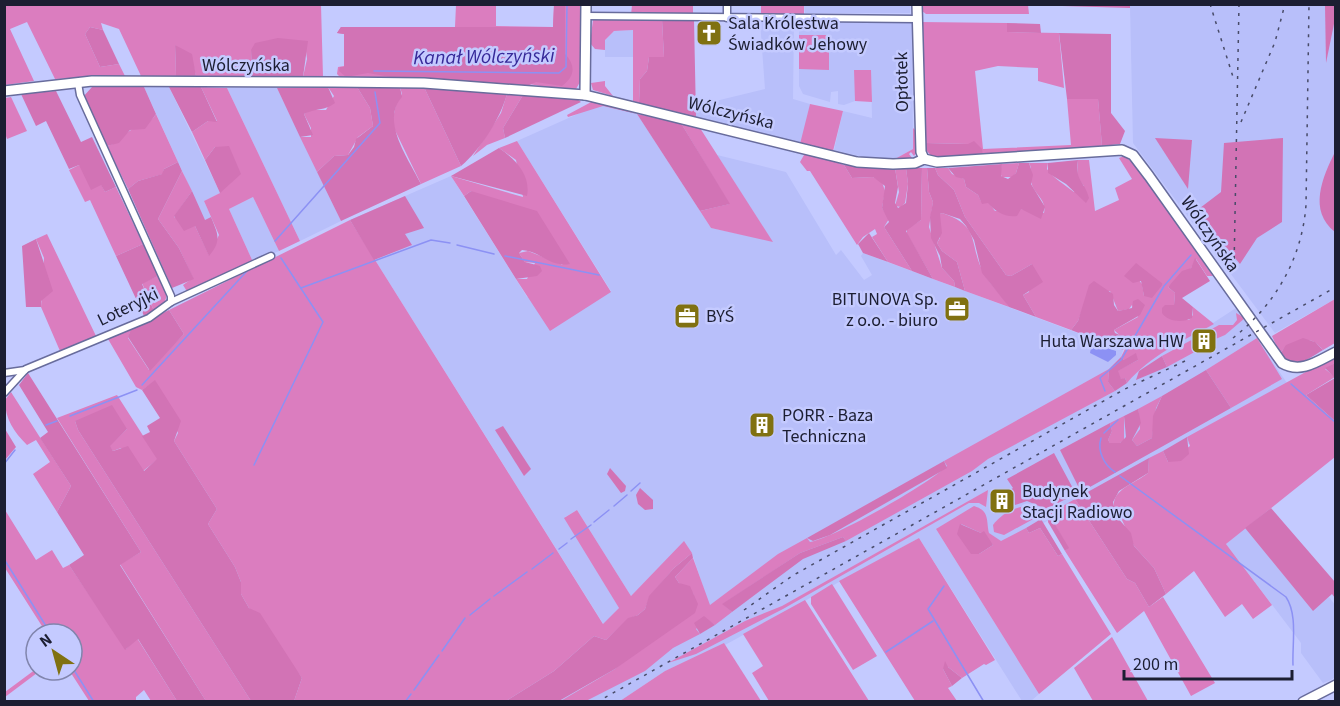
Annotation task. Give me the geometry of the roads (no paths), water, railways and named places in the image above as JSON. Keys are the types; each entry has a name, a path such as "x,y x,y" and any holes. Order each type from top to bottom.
{"street":[{"path":"585,95 586,4"},
{"path":"727,4 727,18"},
{"name":"Opłotek","path":"917,4 921,152 924,159"},
{"path":"586,16 917,19"},
{"name":"Wólczyńska","path":"4,91 78,83 424,82 585,95 857,162 893,164 915,163 924,159 937,162 1122,150 1128,152 1149,176 1282,363 1291,368 1306,367 1335,352"},
{"path":"78,83 80,95 171,296 171,302"},
{"name":"Loteryjki","path":"4,393 26,369 149,318 171,302 271,256"},
{"path":"4,373 26,369"},
{"path":"1303,702 1335,685"}],"water":[{"path":"1092,343 1116,351 1116,355 1108,362 1090,353"}],"waterway":[{"name":"Kanał Wólczyński","path":"374,71 559,73 566,67 567,4"},
{"name":"Kanał Wólczyński","path":"275,241 380,123 375,92"},
{"path":"301,288 431,240 450,243"},
{"path":"457,245 494,254"},
{"path":"1105,391 1100,378 1121,360 1164,286 1191,255"},
{"path":"505,256 599,275"},
{"path":"254,465 323,322 281,258"},
{"name":"Kanał Wólczyński","path":"142,385 247,271"},
{"path":"1291,384 1336,423"},
{"name":"Kanał Wólczyński","path":"70,416 137,390"},
{"path":"1104,433 1118,420"},
{"name":"Kanał Wólczyński","path":"46,425 57,421"},
{"path":"1101,438 1102,457 1115,472"},
{"name":"Kanał Wólczyński","path":"4,464 15,450"},
{"path":"1120,476 1286,597 1290,604 1293,621 1293,665"},
{"path":"631,491 640,483"},
{"path":"614,506 627,495"},
{"path":"594,522 609,510"},
{"path":"571,539 591,525"},
{"path":"559,549 567,543"},
{"path":"532,569 553,553"},
{"path":"4,559 43,622"},
{"path":"494,596 527,572"},
{"path":"944,586 928,609 984,702"},
{"path":"470,615 490,599"},
{"path":"442,651 465,618"},
{"path":"886,652 933,621"},
{"path":"414,690 439,655"},
{"path":"81,682 94,702"},
{"path":"405,702 411,694"}],"railway":[{"path":"1210,4 1234,80"},
{"path":"1234,268 1239,4"},
{"path":"1241,122 1275,42 1285,4"},
{"path":"1233,338 1262,311 1274,296 1299,244 1306,205 1309,4"},
{"path":"597,702 1336,287"},
{"path":"744,610 792,576 1125,389 1185,361"}],"place":[{"name":"Sala Królestwa Świadków Jehowy","path":"709,33"},
{"name":"BITUNOVA Sp. z o.o. - biuro","path":"957,309"},
{"name":"BYŚ","path":"687,316"},
{"name":"Huta Warszawa HW","path":"1204,341"},
{"name":"PORR - Baza Techniczna","path":"762,425"},
{"name":"Budynek Stacji Radiowo","path":"1002,501"}]}
